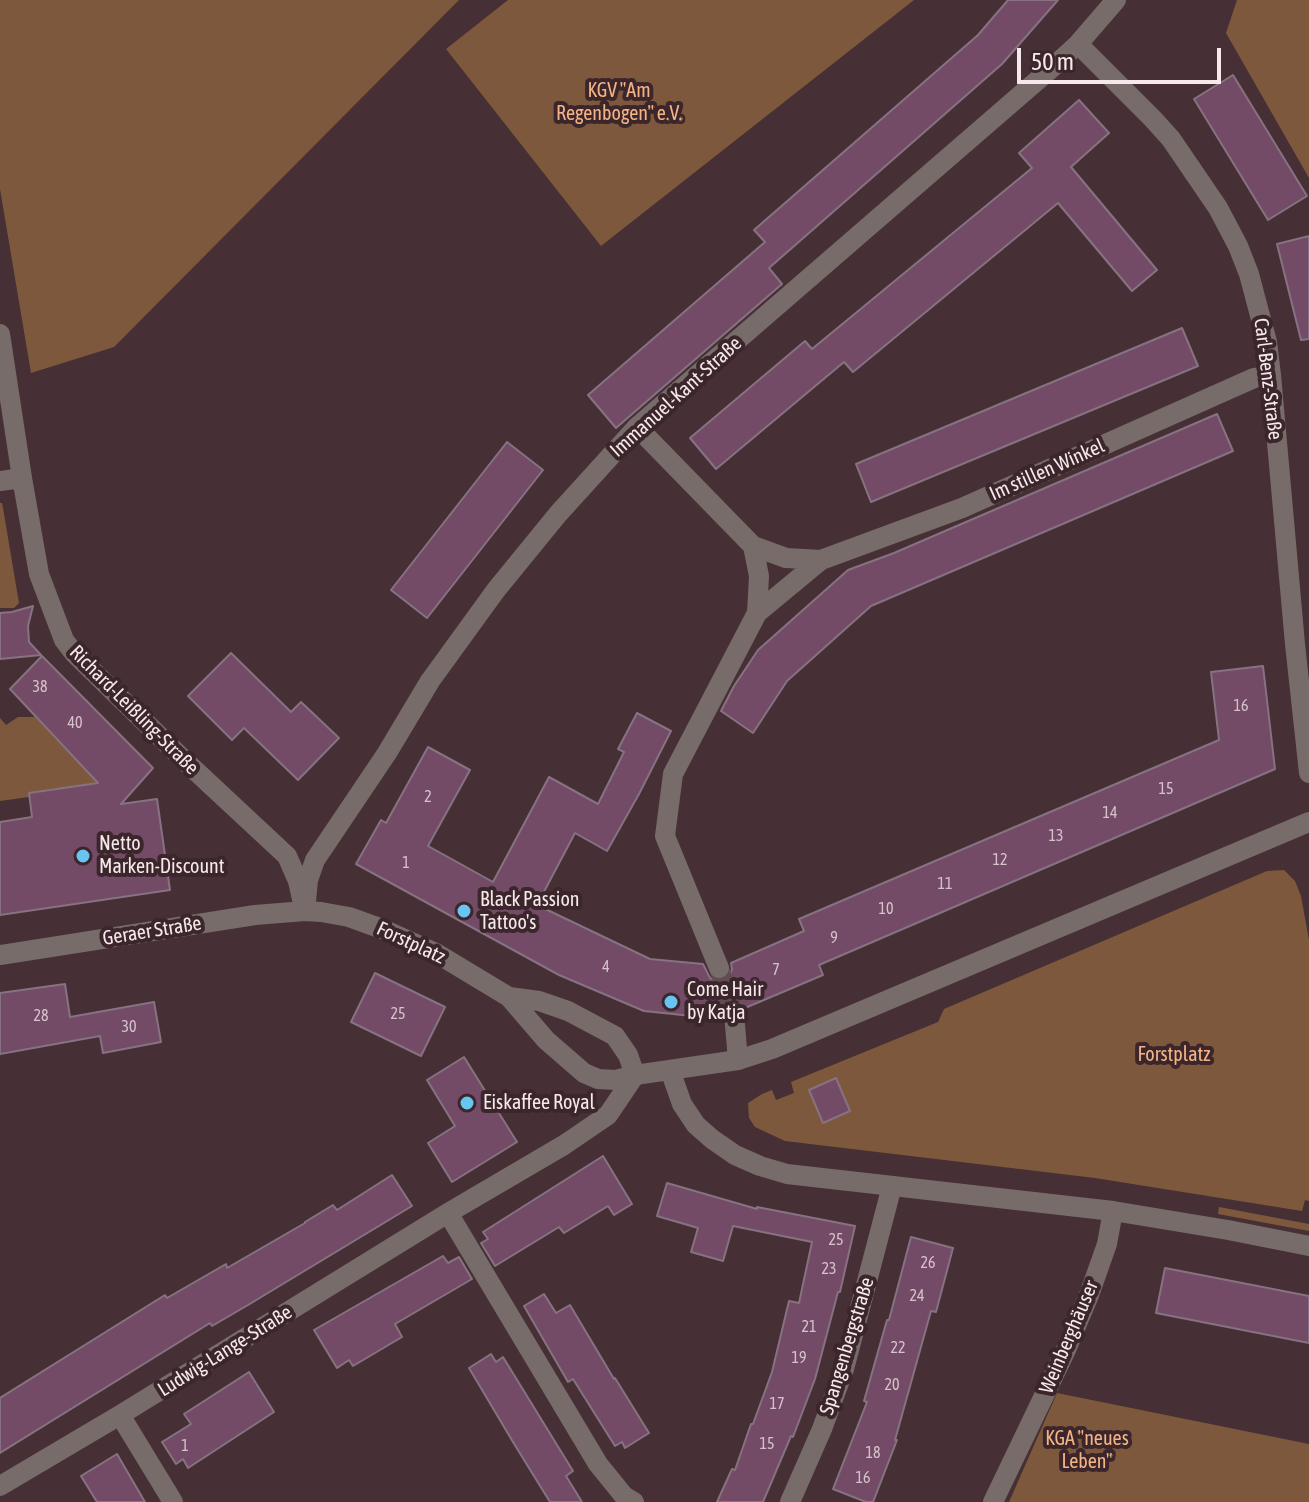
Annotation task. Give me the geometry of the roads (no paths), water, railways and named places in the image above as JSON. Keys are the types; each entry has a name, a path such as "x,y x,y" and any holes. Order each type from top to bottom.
{"street":[{"name":"Immanuel-Kant-Straße","path":"305,911 308,880 315,860 387,753 430,681 549,524 637,427 1078,44 1116,0"},
{"name":"Carl-Benz-Straße","path":"1078,44 1162,129 1187,161 1218,208 1249,274 1262,320 1271,375 1309,773"},
{"name":"Richard-Leißling-Straße","path":"0,334 39,574 64,640 185,761 287,856 298,881 305,911"},
{"name":"Im stillen Winkel","path":"719,968 665,836 673,774 757,613 821,560 962,508 1254,378 1271,375"},
{"name":"Im stillen Winkel","path":"637,427 753,546 786,558 821,560"},
{"path":"0,481 22,478"},
{"name":"Im stillen Winkel","path":"753,546 759,576 757,613"},
{"name":"Forstplatz","path":"305,911 349,917 436,953 509,997 546,1040 584,1073 598,1079 616,1080 738,1060 772,1049 1309,822"},
{"name":"Geraer Straße","path":"0,955 255,915 305,911"},
{"name":"Forstplatz","path":"509,997 539,1001 568,1011 615,1036 628,1055 635,1075"},
{"path":"734,1014 738,1060"},
{"path":"670,1070 682,1104 696,1125 735,1155 787,1174 1113,1211 1309,1246"},
{"name":"Ludwig-Lange-Straße","path":"0,1486 564,1145 608,1115 635,1075"},
{"name":"Spangenbergstraße","path":"790,1502 844,1369 892,1186"},
{"name":"Weinberghäuser","path":"993,1502 1089,1295 1109,1235 1113,1211"},
{"path":"448,1213 598,1464 624,1496 634,1502"},
{"path":"120,1415 173,1502"}],"tunnel":[{"path":"719,968 734,1014"}],"place":[{"name":"Netto Marken-Discount","path":"83,856"},
{"name":"Black Passion Tattoo's","path":"464,911"},
{"name":"Come Hair by Katja","path":"671,1002"},
{"name":"Eiskaffee Royal","path":"467,1103"}],"park label":[{"name":"KGV \"Am Regenbogen\" e.V.","path":"619,102"},
{"name":"KGA \"neues Leben\"","path":"1087,1450"}]}
